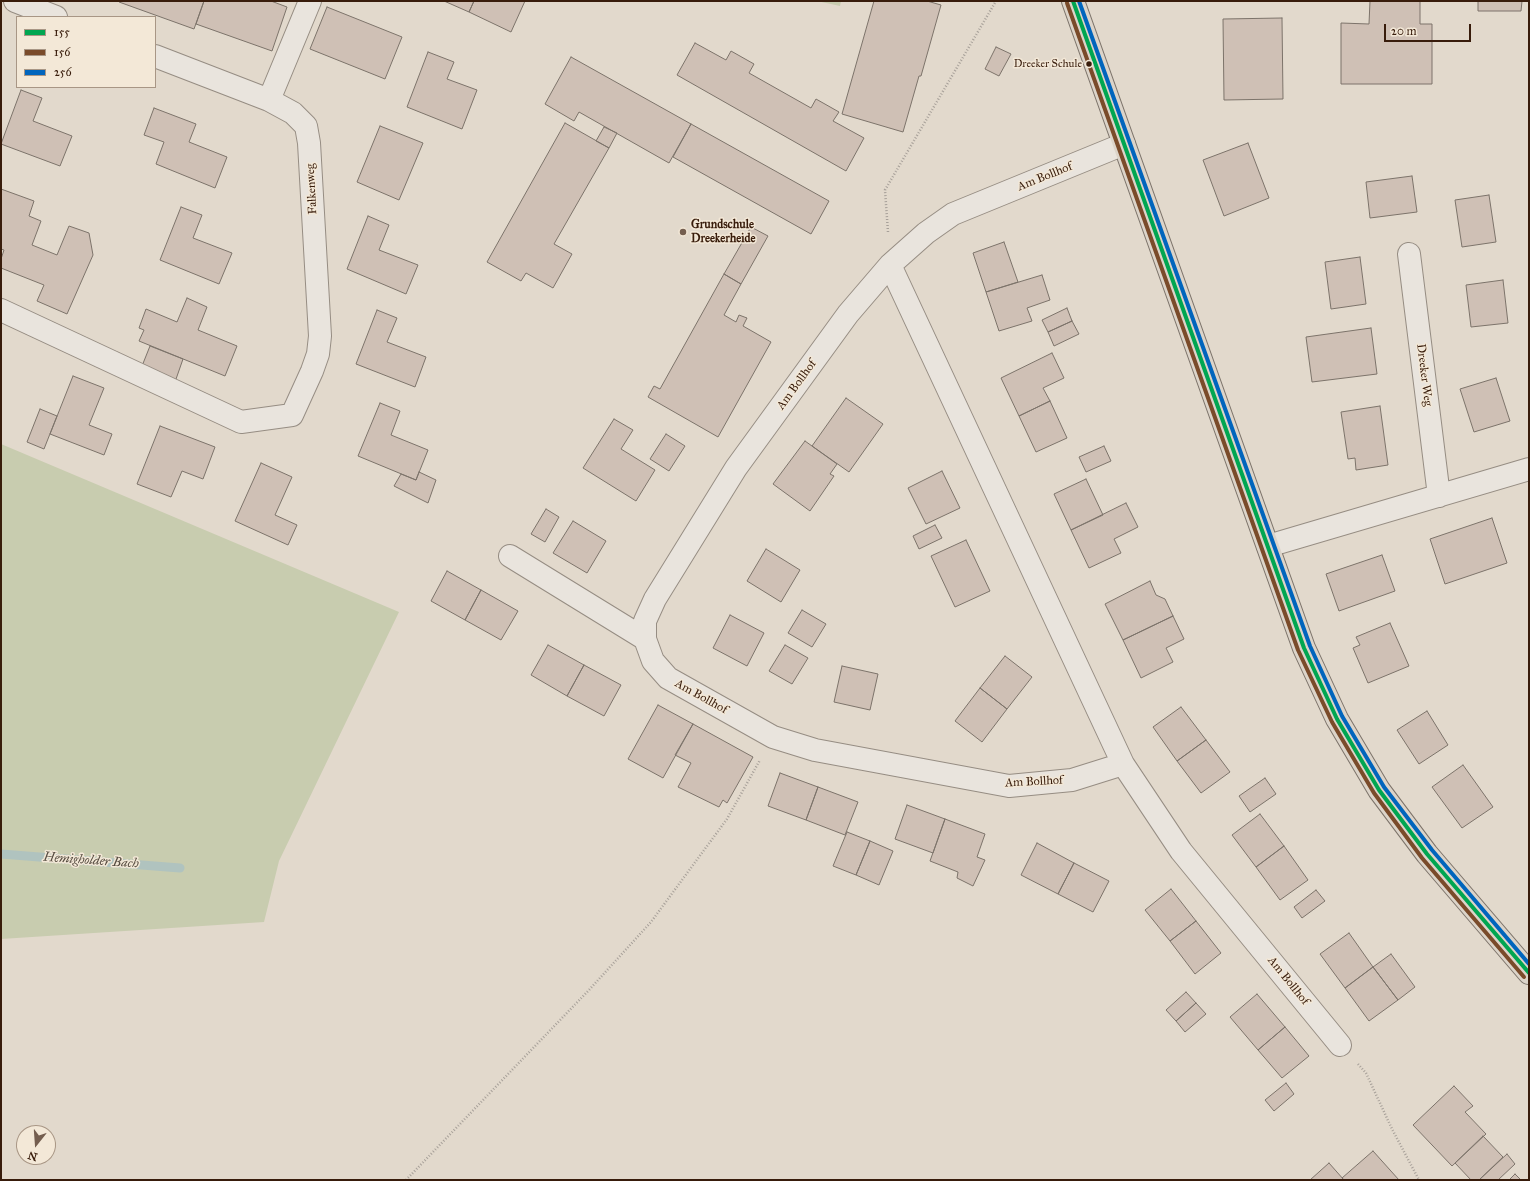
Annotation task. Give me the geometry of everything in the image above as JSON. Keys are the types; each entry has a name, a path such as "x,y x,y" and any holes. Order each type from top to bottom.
{"main road":[{"path":"1073,1 1304,648 1337,719 1379,790 1427,854 1529,973"}],"street":[{"path":"15,1 53,16"},
{"path":"269,100 310,1"},
{"name":"Falkenweg","path":"1,310 240,422 292,415 312,371 318,354 320,336 309,143 306,126 293,113 269,100 156,56"},
{"name":"Am Bollhof","path":"1122,764 1072,780 1009,786 815,750 773,737 668,678 653,661 645,639 645,621 655,600 736,468 848,314 890,265 926,233 953,214 1124,144"},
{"name":"Dreeker Weg","path":"1409,254 1439,496"},
{"name":"Am Bollhof","path":"890,265 1122,764 1180,851 1340,1044"},
{"path":"1268,546 1529,469"},
{"path":"510,556 645,639"}],"path":[{"path":"890,265 885,190 996,1"},
{"path":"406,1180 590,990 651,922 727,819 773,737"},
{"path":"1340,1044 1366,1073 1392,1129 1419,1180"}],"green space":[{"path":"817,1 841,1 840,6"},
{"path":"1,444 399,612 279,861 264,922 1,939"}],"building":[{"path":"119,1 204,1 194,29"},
{"path":"204,1 271,1 287,7 272,51 196,24"},
{"path":"444,1 474,1 469,12"},
{"path":"474,1 525,1 511,32 469,12"},
{"path":"874,1 927,1 941,5 903,132 842,114"},
{"path":"1370,1 1420,1 1420,24 1432,24 1432,84 1341,84 1341,23 1369,24"},
{"path":"1478,1 1522,1 1521,11 1478,11"},
{"path":"327,7 402,37 385,79 310,49"},
{"path":"1282,18 1283,99 1224,100 1223,19"},
{"path":"695,43 726,60 731,51 754,64 749,73 811,108 816,99 839,112 833,121 864,138 846,171 677,75"},
{"path":"996,47 1011,54 999,76 985,69"},
{"path":"428,52 454,62 447,79 477,90 462,129 407,107"},
{"path":"571,57 691,124 669,163 579,112 574,121 545,104"},
{"path":"21,90 42,98 33,121 72,136 60,166 1,144"},
{"path":"154,108 196,124 189,142 227,157 215,188 156,164 164,142 144,135"},
{"path":"565,123 609,148 554,244 572,254 553,288 526,273 521,281 487,262"},
{"path":"691,124 829,201 811,234 673,157"},
{"path":"380,126 423,143 399,200 357,182"},
{"path":"604,127 617,133 609,148 596,141"},
{"path":"1248,143 1269,198 1224,216 1203,160"},
{"path":"1412,176 1417,212 1370,218 1366,182"},
{"path":"1,189 34,201 29,216 41,221 32,245 57,255 69,226 89,233 93,255 67,314 37,301 44,285 1,268 1,259 4,250 1,249"},
{"path":"1489,195 1496,242 1462,247 1455,200"},
{"path":"181,207 202,215 193,238 232,253 219,284 160,260"},
{"path":"368,216 389,225 379,250 418,265 406,294 347,269"},
{"path":"751,227 768,236 741,284 724,274"},
{"path":"1004,242 1018,282 986,292 973,253"},
{"path":"1360,257 1366,304 1331,309 1325,262"},
{"path":"724,274 741,284 724,315 736,322 739,315 747,318 743,326 771,342 718,437 648,397 654,386 660,389"},
{"path":"1042,275 1050,300 1027,308 1032,321 999,331 986,292"},
{"path":"1503,280 1508,323 1471,327 1466,285"},
{"path":"187,298 207,307 198,330 237,346 225,376 139,341 144,330 139,328 146,309 177,322"},
{"path":"1067,308 1072,321 1048,332 1042,320"},
{"path":"377,310 397,318 387,342 426,357 415,387 356,364"},
{"path":"1072,321 1079,334 1054,346 1048,332"},
{"path":"1371,328 1377,374 1312,382 1306,337"},
{"path":"150,346 183,359 175,382 142,366"},
{"path":"1052,353 1064,378 1043,388 1050,401 1019,416 1001,378"},
{"path":"73,376 104,388 89,425 112,434 104,455 50,434"},
{"path":"1496,378 1510,421 1474,432 1460,389"},
{"path":"846,398 883,424 849,472 812,446"},
{"path":"1050,401 1067,438 1036,452 1019,416"},
{"path":"380,403 400,411 391,435 428,450 416,480 358,456"},
{"path":"1380,406 1388,465 1356,470 1355,458 1348,459 1341,412"},
{"path":"40,409 57,416 44,449 27,442"},
{"path":"614,419 633,430 621,449 655,470 636,501 583,468"},
{"path":"160,426 215,447 203,479 182,471 171,497 137,484"},
{"path":"666,434 685,446 669,471 650,459"},
{"path":"805,441 837,464 830,474 834,476 810,511 773,484"},
{"path":"1104,446 1111,461 1086,472 1079,457"},
{"path":"261,463 292,477 275,515 297,525 288,545 235,521"},
{"path":"942,471 960,508 926,524 908,488"},
{"path":"419,472 436,480 428,503 394,486 401,474 416,480"},
{"path":"1086,479 1103,515 1071,530 1054,494"},
{"path":"1126,503 1138,527 1114,539 1121,553 1089,568 1071,530"},
{"path":"546,509 559,517 545,542 531,534"},
{"path":"1492,518 1507,563 1445,584 1430,539"},
{"path":"573,521 606,541 587,573 553,553"},
{"path":"935,525 942,538 919,549 913,536"},
{"path":"966,540 990,591 955,607 931,556"},
{"path":"766,549 800,570 781,602 747,581"},
{"path":"1382,555 1395,591 1339,611 1326,574"},
{"path":"447,571 481,590 465,620 431,601"},
{"path":"1150,581 1156,595 1165,599 1173,616 1123,640 1105,604"},
{"path":"481,590 518,611 501,640 465,620"},
{"path":"802,610 826,624 812,647 788,633"},
{"path":"730,615 764,633 747,666 713,648"},
{"path":"1173,616 1184,639 1166,648 1173,662 1141,678 1123,640"},
{"path":"1390,623 1409,666 1368,683 1353,648 1360,645 1356,637"},
{"path":"548,645 584,665 567,696 531,675"},
{"path":"785,645 808,658 792,684 769,671"},
{"path":"1005,656 1032,677 1007,709 980,688"},
{"path":"584,665 621,685 604,716 567,696"},
{"path":"842,666 878,674 870,710 834,702"},
{"path":"980,688 1007,709 982,742 955,721"},
{"path":"658,705 693,724 663,778 628,759"},
{"path":"1181,707 1206,740 1177,761 1153,727"},
{"path":"1427,711 1448,745 1419,764 1397,730"},
{"path":"693,724 753,757 727,803 723,800 719,807 678,787 691,763 675,755"},
{"path":"1206,740 1230,772 1201,793 1177,761"},
{"path":"1463,765 1493,807 1462,828 1432,787"},
{"path":"780,773 818,787 806,820 768,806"},
{"path":"1265,778 1276,794 1250,812 1239,796"},
{"path":"818,787 858,802 845,835 806,820"},
{"path":"907,805 945,819 933,853 895,839"},
{"path":"1260,814 1284,846 1256,867 1232,835"},
{"path":"945,819 985,834 977,857 985,860 973,886 957,878 958,872 930,861"},
{"path":"847,832 870,841 856,875 833,866"},
{"path":"870,841 893,851 879,885 856,875"},
{"path":"1037,843 1074,863 1058,894 1021,875"},
{"path":"1284,846 1308,880 1280,900 1256,867"},
{"path":"1074,863 1109,881 1093,912 1058,894"},
{"path":"1171,889 1196,921 1170,941 1145,910"},
{"path":"1316,890 1325,901 1302,918 1294,907"},
{"path":"1196,921 1221,953 1195,974 1170,941"},
{"path":"1349,933 1373,967 1345,988 1320,954"},
{"path":"1391,954 1415,987 1398,1000 1373,967"},
{"path":"1373,967 1398,1000 1369,1021 1345,988"},
{"path":"1186,992 1196,1003 1176,1021 1166,1010"},
{"path":"1257,994 1285,1027 1258,1050 1230,1017"},
{"path":"1196,1003 1206,1014 1185,1032 1176,1021"},
{"path":"1285,1027 1309,1056 1282,1078 1258,1050"},
{"path":"1286,1083 1294,1094 1274,1111 1265,1100"},
{"path":"1454,1086 1473,1106 1465,1112 1486,1134 1452,1166 1413,1125"},
{"path":"1483,1136 1503,1157 1479,1180 1471,1180 1455,1163"},
{"path":"1373,1151 1399,1180 1344,1180 1342,1178"},
{"path":"1507,1154 1515,1164 1498,1180 1479,1180"},
{"path":"1329,1163 1344,1180 1310,1180"},
{"path":"1515,1174 1521,1180 1509,1180"}],"waterway":[{"name":"Hemigholder Bach","path":"1,854 180,868"}],"transit line":[{"name":"155","path":"1073,1 1304,648 1337,719 1379,790 1427,854 1529,973"},
{"name":"256","path":"1079,1 1310,646 1342,716 1384,787 1432,850 1529,964"},
{"name":"156","path":"1067,3 1298,650 1332,722 1374,793 1422,858 1524,977"}],"place":[{"name":"Dreeker Schule","path":"1089,64"},
{"name":"Grundschule Dreekerheide","path":"683,232"}]}
